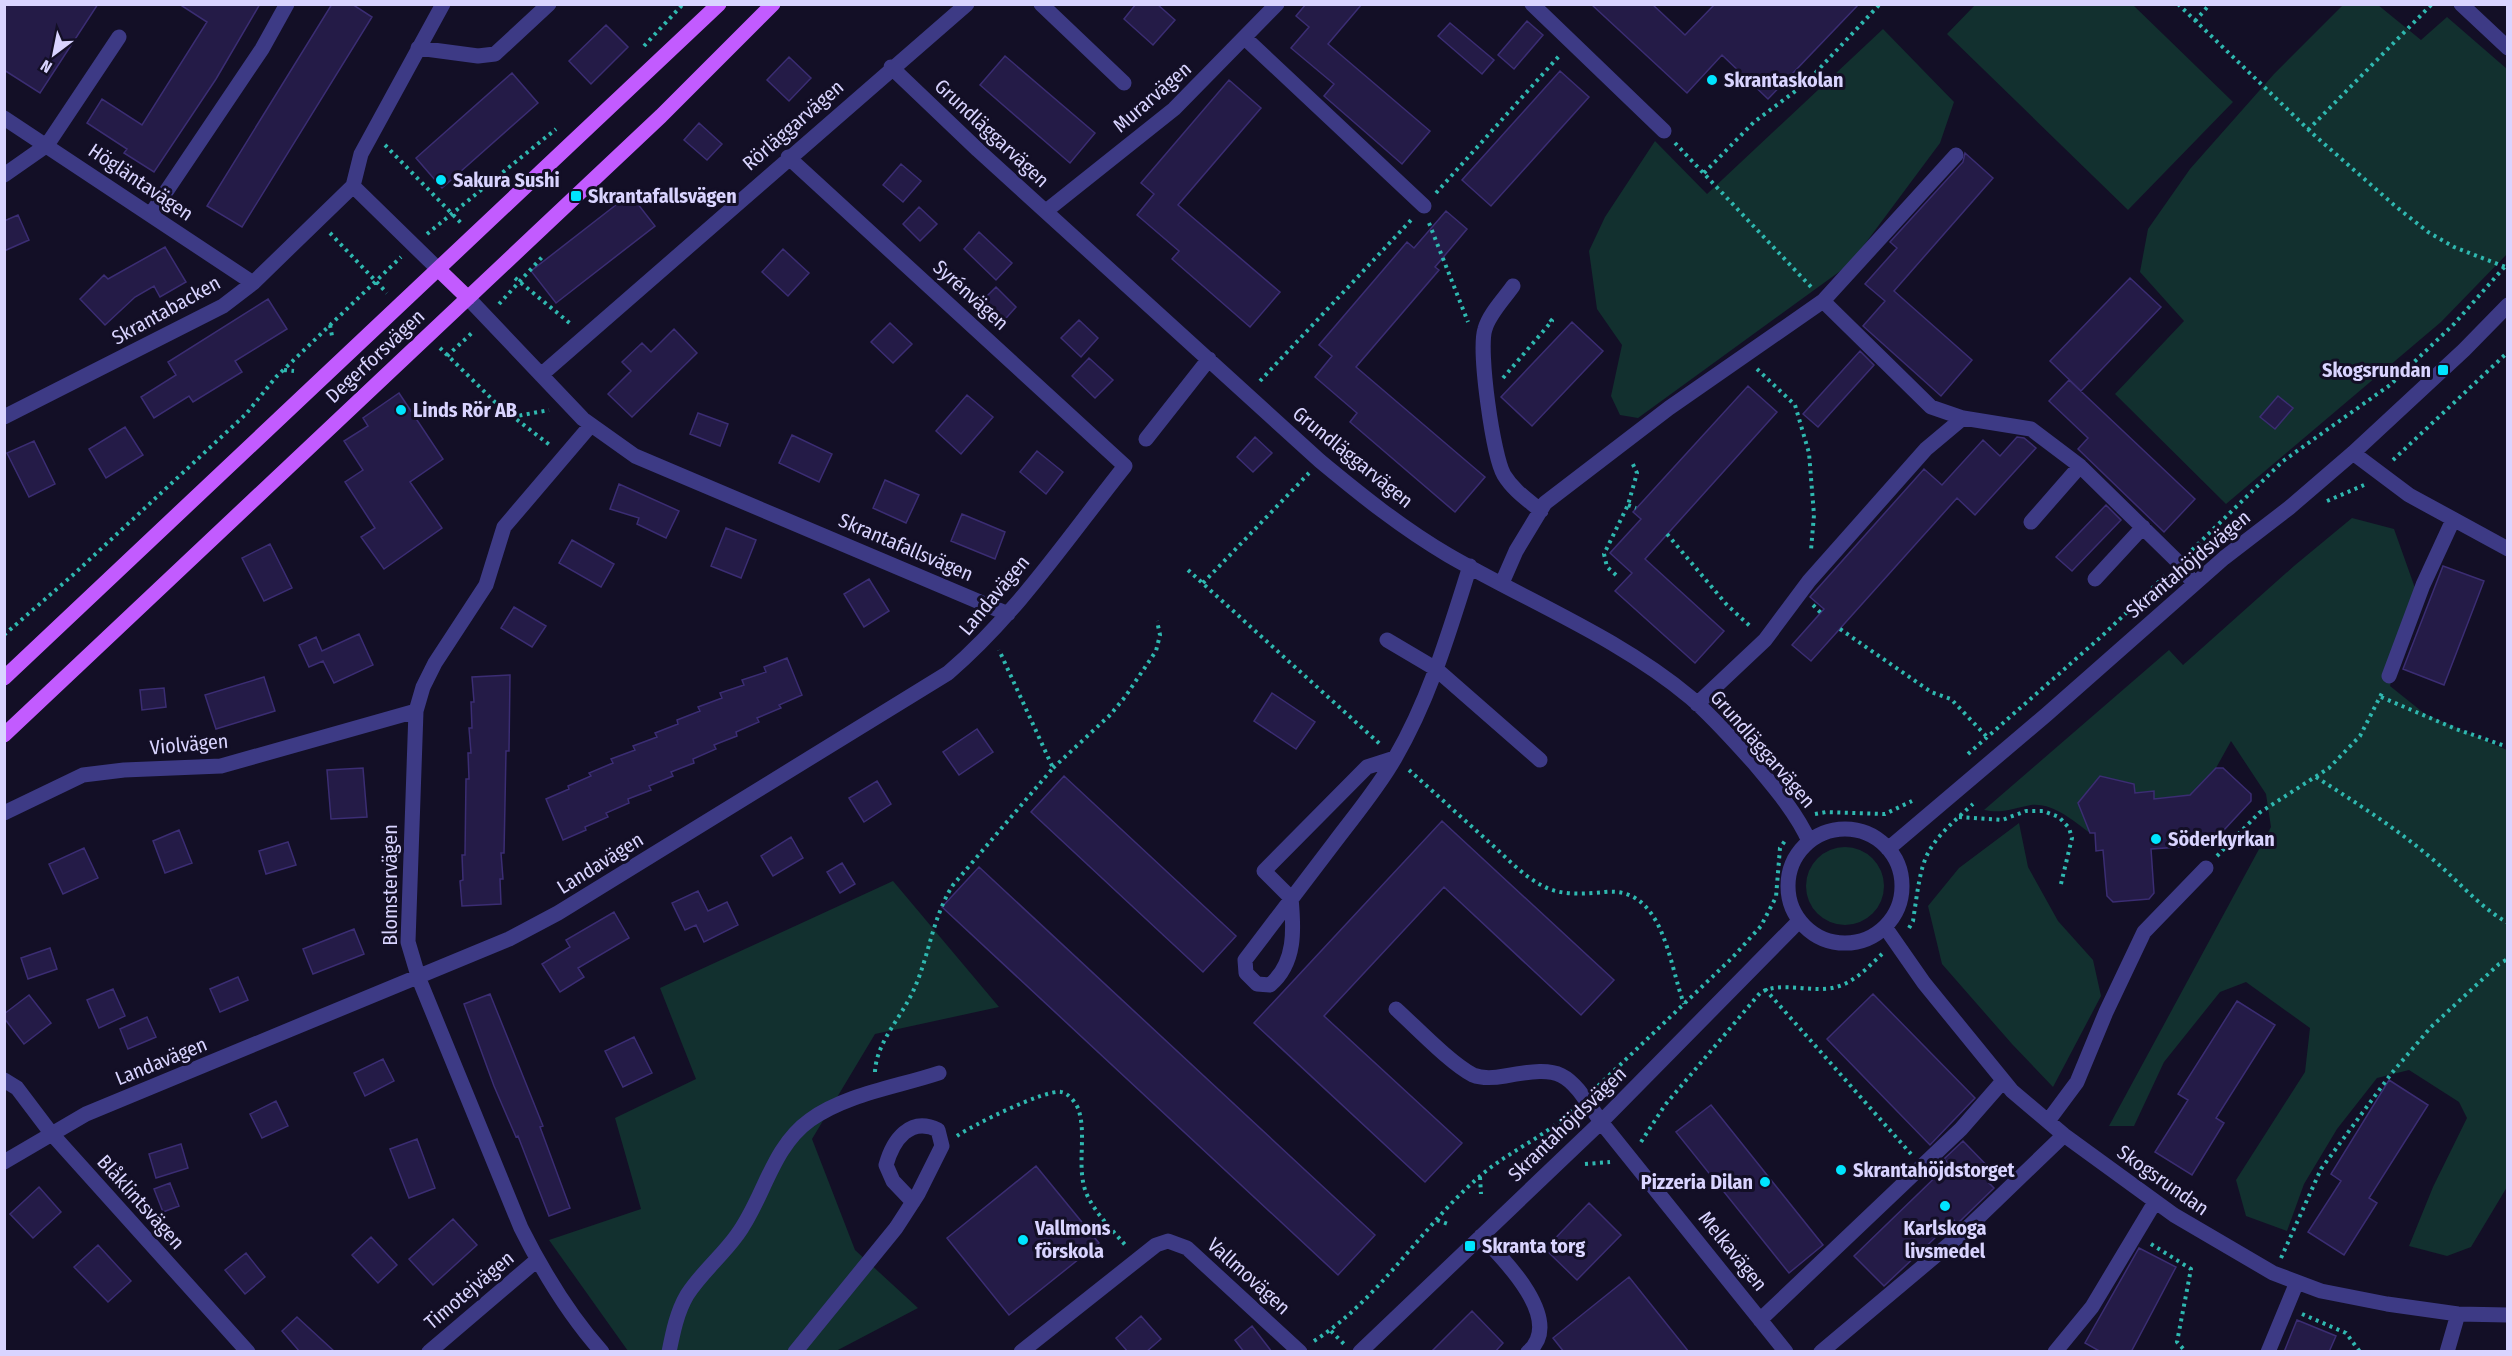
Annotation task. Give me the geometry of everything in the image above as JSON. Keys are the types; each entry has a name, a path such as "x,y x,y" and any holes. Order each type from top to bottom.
{"main road":[{"name":"Degerforsvägen","path":"4,678 719,4"},
{"name":"Degerforsvägen","path":"4,735 661,116 773,4"},
{"path":"439,270 468,298"}],"street":[{"path":"151,214 262,49 287,4"},
{"path":"439,270 353,186 361,154 443,4"},
{"path":"418,48 478,56 495,54 549,4"},
{"name":"Rörläggarvägen","path":"541,375 584,334 967,4"},
{"path":"1041,4 1124,83"},
{"name":"Murarvägen","path":"1046,212 1173,109 1246,39 1277,4"},
{"path":"1532,4 1664,131"},
{"path":"2461,4 2508,48"},
{"path":"4,175 47,145 119,37"},
{"path":"1246,39 1424,206"},
{"name":"Grundläggarvägen","path":"891,68 1320,461 1411,532 1607,640 1696,704 1730,736 1773,786 1802,825 1809,841"},
{"name":"Högläntavägen","path":"4,118 253,283"},
{"path":"1502,583 1516,551 1545,503 1623,443 1823,301 1956,154"},
{"name":"Syrénvägen","path":"788,157 1125,466"},
{"name":"Skrantabacken","path":"4,417 223,306 253,283 353,186"},
{"path":"1513,286 1485,326 1481,343 1494,441 1504,474 1519,493 1541,511"},
{"name":"Skrantafallsvägen","path":"468,298 591,425 635,456 1008,614"},
{"path":"1823,301 1931,407 1963,417 2031,429 2080,466 2178,562 2194,584"},
{"name":"Skrantahöjdsvägen","path":"1888,849 2046,715 2194,584 2353,453 2464,350 2508,305"},
{"path":"1146,439 1209,359"},
{"path":"1696,704 1765,640 1809,581 1926,449 1963,417"},
{"name":"Blomstervägen","path":"591,425 504,527 486,585 435,663 423,687 416,711 408,942 419,979 500,1178 537,1260 564,1304 602,1352"},
{"path":"2353,453 2409,495 2508,549"},
{"name":"Landavägen","path":"4,1162 86,1114 480,954 558,913 948,674 1008,614 1125,466"},
{"path":"2031,522 2080,466"},
{"path":"2389,676 2423,585 2453,520"},
{"path":"2095,579 2143,527"},
{"path":"1395,758 1367,767 1264,871 1292,898 1293,943 1280,977 1270,985 1257,984 1246,973 1245,960 1292,898 1376,789 1395,758 1419,712 1436,669 1470,566"},
{"path":"1387,640 1436,669 1540,760"},
{"name":"Violvägen","path":"4,813 83,775 124,770 221,766 416,711"},
{"path":"1850,829 1878,839 1888,849 1896,861 1902,889 1894,916 1885,927 1864,940 1841,943 1818,937 1799,921 1788,898 1788,873 1796,855 1809,841 1829,831 1850,829"},
{"path":"2048,1121 2077,1082 2106,1012 2144,932 2206,868"},
{"name":"Skrantahöjdsvägen","path":"1360,1352 1601,1122 1799,921"},
{"name":"Skogsrundan","path":"1885,927 1924,983 2003,1081 2064,1135 2155,1202 2273,1273 2320,1291 2387,1304 2458,1314 2508,1314"},
{"name":"Melkavägen","path":"1396,1009 1474,1075 1496,1078 1548,1070 1566,1078 1786,1352"},
{"path":"669,1352 679,1313 687,1296 738,1235 778,1156 789,1141 811,1119 849,1100 939,1073"},
{"name":"Blåklintsvägen","path":"4,1080 17,1088 51,1133 248,1352"},
{"path":"1760,1320 1961,1129 2003,1081"},
{"path":"795,1352 896,1228 913,1202 942,1146 938,1130 925,1124 912,1126 891,1149 886,1166 893,1181 913,1202"},
{"path":"1821,1352 1959,1236 2064,1135"},
{"path":"2055,1352 2092,1307 2155,1202"},
{"path":"1481,1236 1531,1297 1542,1320 1535,1345 1528,1352"},
{"name":"Vallmovägen","path":"1021,1352 1137,1259 1156,1245 1168,1241 1186,1248 1300,1352"},
{"name":"Timotejvägen","path":"429,1352 537,1260"},
{"path":"2268,1352 2297,1282"},
{"path":"2447,1352 2458,1314"}],"path":[{"path":"1704,173 1754,122 1804,84 1880,4"},
{"path":"1962,759 2126,615 2283,461 2390,385 2454,324 2507,266 2464,252 2428,232 2364,181 2308,130 2178,4"},
{"path":"2195,21 2210,4"},
{"path":"2308,130 2432,4"},
{"path":"4,635 75,574 246,414 284,370 374,280 450,213 565,122"},
{"path":"1664,131 1805,278 1823,301"},
{"path":"373,133 450,213"},
{"path":"1424,206 1438,252 1465,319 1481,343"},
{"path":"318,220 374,280"},
{"path":"550,249 518,282 584,334"},
{"path":"1488,395 1552,321 1546,316"},
{"path":"330,324 332,336"},
{"path":"2319,507 2357,490 2379,473 2508,352"},
{"path":"447,356 512,417 564,455"},
{"path":"1744,356 1795,405 1798,414 1809,453 1814,514 1809,581"},
{"path":"284,370 294,371"},
{"path":"512,417 571,406"},
{"path":"1616,575 1607,567 1604,554 1628,506 1637,474 1623,443"},
{"path":"1203,583 1320,461"},
{"path":"1628,506 1636,508"},
{"path":"1667,534 1727,605 1765,640"},
{"path":"1188,570 1519,870 1545,887 1580,894 1612,891 1634,898 1643,905 1664,935 1684,1004"},
{"path":"875,1092 875,1068 879,1053 918,981 941,904 953,885 1053,768 1110,715 1125,697 1156,651 1160,635 1157,621"},
{"path":"1840,629 1930,692 1951,699 1987,737"},
{"path":"991,633 1053,768"},
{"path":"2206,868 2259,813 2329,768 2360,736 2381,697 2389,676"},
{"path":"2381,697 2456,729 2508,747"},
{"path":"2315,777 2388,823 2437,863 2488,912 2508,923"},
{"path":"1324,1335 1372,1295 1437,1220 1480,1176 1550,1130 1745,945 1767,917 1778,887 1780,848 1784,841 1820,812 1885,814 1897,810 1920,795"},
{"path":"1582,1165 1613,1162 1647,1136 1665,1105 1765,990 1838,987 1853,980 1913,921 1925,854 1942,832 1976,802"},
{"path":"1959,817 2002,820 2026,811 2043,811 2059,817 2069,828 2072,838 2060,888"},
{"path":"2273,1273 2321,1169 2391,1074 2431,1027 2499,964 2508,959"},
{"path":"1765,990 1922,1166"},
{"path":"942,1146 972,1125 1039,1096 1061,1092 1070,1096 1079,1109 1083,1177 1088,1196 1137,1259"},
{"path":"1480,1176 1481,1194"},
{"path":"1437,1220 1451,1225"},
{"path":"2135,1235 2191,1269 2177,1342 2186,1352"},
{"path":"2286,1308 2346,1333 2360,1352"},
{"path":"1331,1331 1351,1352"}],"green space":[{"path":"1975,5 2133,5 2233,102 2128,210 1947,34"},
{"path":"2343,5 2378,5 2421,40 2447,17 2507,69 2507,254 2441,322 2226,504 2115,394 2184,321 2140,272 2148,229 2190,169 2274,74"},
{"path":"1883,29 1954,102 1940,143 1850,264 1638,418 1620,415 1611,396 1622,345 1597,309 1589,251 1605,217 1655,141 1707,194"},
{"path":"2352,518 2394,529 2415,588 2390,686 2425,714 2507,750 2507,1187 2471,1247 2447,1256 2409,1246 2433,1187 2467,1118 2459,1102 2409,1070 2377,1078 2337,1129 2304,1184 2287,1231 2246,1216 2236,1180 2305,1072 2310,1028 2246,982 2220,992 2164,1062 2134,1126 2109,1126 2271,827 2266,794 2231,741 2216,768 2190,795 2154,799 2153,791 2135,793 2134,784 2100,776 2078,803 2090,833 2063,814 2039,805 2002,811 1984,810 2169,650 2183,665 2294,566"},
{"path":"2019,823 2028,867 2058,921 2093,960 2101,996 2053,1087 1942,964 1928,906 1959,868"},
{"path":"1845,847 1860,850 1872,859 1881,871 1884,886 1881,901 1872,913 1860,922 1845,925 1830,922 1818,913 1809,901 1806,886 1809,871 1818,859 1830,850"},
{"path":"893,881 999,1007 875,1034 812,1139 855,1250 918,1308 836,1351 628,1351 549,1240 641,1209 615,1118 696,1079 660,988"}],"building":[{"path":"4,4 98,4 40,93 4,70"},
{"path":"179,4 260,4 216,79 154,172 124,153 127,149 87,123 102,99 142,125 207,22"},
{"path":"332,4 352,4 372,17 242,227 207,206"},
{"path":"1136,4 1157,4 1175,20 1153,45 1124,19"},
{"path":"1306,4 1362,4 1328,44 1430,131 1402,164 1324,96 1334,84 1291,48 1309,27 1296,16"},
{"path":"1591,4 1652,4 1685,35 1715,4 1859,4 1768,99 1722,55 1687,93"},
{"path":"1527,21 1543,35 1514,69 1498,55"},
{"path":"1450,23 1494,60 1482,74 1438,36"},
{"path":"606,25 628,47 591,84 569,61"},
{"path":"1005,56 1095,133 1070,163 980,85"},
{"path":"789,57 811,78 789,101 767,80"},
{"path":"1560,71 1589,97 1491,206 1462,180"},
{"path":"512,73 538,103 442,188 416,158"},
{"path":"1229,80 1261,108 1178,205 1280,292 1250,327 1172,259 1179,251 1137,215 1154,194 1141,183"},
{"path":"699,123 722,144 707,160 684,140"},
{"path":"1965,153 1993,178 1894,291 1972,360 1941,396 1863,326 1885,301 1865,284 1897,248 1890,242 1963,162"},
{"path":"901,164 921,181 903,202 883,185"},
{"path":"630,194 655,226 556,303 531,271"},
{"path":"919,207 937,224 920,241 903,224"},
{"path":"1446,211 1467,229 1435,267 1439,270 1356,367 1485,477 1455,512 1350,422 1357,413 1315,377 1332,356 1319,345 1407,242 1414,248"},
{"path":"18,215 29,240 4,251 4,221"},
{"path":"979,232 1012,263 996,280 964,249"},
{"path":"165,247 186,282 160,297 154,286 135,297 105,325 80,299 104,275 108,279"},
{"path":"783,249 809,273 788,296 762,272"},
{"path":"2130,278 2161,307 2081,391 2050,361"},
{"path":"996,287 1016,307 1000,325 979,304"},
{"path":"268,299 287,329 235,361 242,372 193,402 189,396 154,418 141,397 176,375 168,362"},
{"path":"1079,320 1098,338 1081,357 1061,338"},
{"path":"1572,322 1603,351 1532,426 1501,397"},
{"path":"890,323 912,344 893,363 871,342"},
{"path":"674,329 697,353 632,417 608,394 631,371 622,362 642,343 651,352"},
{"path":"1860,351 1874,365 1818,427 1803,414"},
{"path":"1089,358 1113,380 1095,398 1072,376"},
{"path":"2069,380 2195,499 2164,532 2078,449 2088,438 2049,401"},
{"path":"1748,386 1777,412 1645,559 1724,631 1695,663 1615,591 1632,573 1610,553 1641,519 1633,512"},
{"path":"399,393 443,459 410,482 442,528 384,569 361,537 375,528 345,482 363,470 344,441 368,426 363,418"},
{"path":"967,395 993,417 961,454 936,431"},
{"path":"2278,396 2293,408 2275,429 2260,417"},
{"path":"698,413 728,424 720,446 690,434"},
{"path":"125,427 143,455 106,478 89,449"},
{"path":"792,435 832,454 819,482 779,463"},
{"path":"1255,437 1272,453 1253,472 1237,457"},
{"path":"2017,437 2024,438 2036,448 1975,515 1957,498 1811,661 1792,645 1824,609 1810,597 1924,469 1942,485 1983,440 2000,456"},
{"path":"34,441 55,484 29,497 7,453"},
{"path":"1037,451 1063,472 1046,494 1020,472"},
{"path":"885,480 919,495 906,523 873,508"},
{"path":"619,484 679,511 666,538 637,524 639,518 610,509"},
{"path":"2106,505 2121,520 2072,571 2056,557"},
{"path":"962,514 1005,532 995,559 951,541"},
{"path":"726,528 756,540 741,578 711,566"},
{"path":"572,540 614,564 601,587 559,563"},
{"path":"270,544 292,588 264,601 242,558"},
{"path":"2443,566 2484,581 2444,685 2403,669"},
{"path":"869,579 889,611 864,627 844,594"},
{"path":"514,607 546,626 532,647 501,628"},
{"path":"359,634 373,665 334,683 323,661 309,667 299,645 316,637 322,651"},
{"path":"787,658 802,695 779,705 781,708 757,718 759,722 736,732 737,736 714,745 716,749 693,759 694,763 671,772 673,776 649,786 651,790 628,799 629,803 606,813 608,817 563,840 546,799 591,776 589,773 613,763 611,759 635,750 633,746 657,737 655,733 678,724 677,720 700,711 698,707 722,698 720,693 744,685 742,680 766,672 764,667"},
{"path":"510,675 504,853 501,853 503,879 500,879 501,904 462,906 460,881 463,880 462,855 465,855 466,779 469,779 468,753 471,753 469,728 472,728 471,702 474,702 472,677"},
{"path":"264,677 275,711 216,729 205,695"},
{"path":"164,688 166,707 142,710 140,690"},
{"path":"1272,693 1315,722 1296,749 1254,721"},
{"path":"977,729 993,752 959,775 943,752"},
{"path":"363,768 367,817 331,819 327,770"},
{"name":"Söderkyrkan","path":"2216,768 2223,768 2251,794 2251,801 2210,845 2151,849 2154,893 2149,899 2113,902 2107,896 2103,850 2096,851 2095,833 2090,833 2078,803 2100,776 2134,784 2135,793 2154,791 2154,799 2190,795"},
{"path":"1064,776 1236,936 1203,972 1031,812"},
{"path":"877,781 891,804 864,822 849,798"},
{"path":"1442,821 1614,980 1581,1015 1444,887 1324,1016 1462,1143 1425,1182 1254,1023"},
{"path":"179,830 192,863 165,873 153,841"},
{"path":"791,837 803,858 773,876 761,856"},
{"path":"288,842 296,865 266,874 259,851"},
{"path":"84,848 98,878 63,894 49,864"},
{"path":"842,863 855,884 840,893 827,872"},
{"path":"979,867 1375,1235 1338,1275 942,907"},
{"path":"698,891 708,911 727,902 738,925 704,942 696,925 685,930 672,903"},
{"path":"614,912 629,938 578,968 584,977 560,992 542,964 570,947 566,940"},
{"path":"354,929 364,954 313,974 303,949"},
{"path":"50,948 57,969 28,979 21,958"},
{"path":"238,977 248,1000 220,1012 210,989"},
{"path":"113,989 125,1016 99,1028 87,1000"},
{"path":"490,994 543,1126 540,1127 570,1208 549,1216 518,1136 516,1137 494,1086 464,1004"},
{"path":"1873,994 1975,1098 1930,1145 1827,1039"},
{"path":"29,995 51,1023 24,1044 4,1018 4,1014"},
{"path":"2237,1001 2275,1025 2216,1118 2224,1123 2192,1175 2155,1152 2188,1100 2178,1094"},
{"path":"147,1017 156,1037 128,1049 120,1029"},
{"path":"634,1037 652,1073 623,1087 605,1051"},
{"path":"383,1059 394,1081 365,1096 354,1073"},
{"path":"2389,1080 2428,1105 2369,1198 2377,1203 2344,1255 2308,1232 2341,1181 2331,1174"},
{"path":"276,1101 288,1126 262,1138 250,1114"},
{"path":"1711,1105 1823,1245 1789,1273 1676,1132"},
{"path":"417,1139 435,1188 409,1198 390,1149"},
{"name":"Karlskoga livsmedel","path":"1963,1141 1997,1176 1989,1183 1994,1188 1957,1224 1954,1220 1884,1286 1854,1256 1949,1164 1944,1159"},
{"path":"181,1144 188,1168 156,1178 149,1154"},
{"name":"Vallmons förskola","path":"1036,1166 1099,1243 1009,1315 947,1238"},
{"path":"170,1183 179,1206 163,1212 154,1189"},
{"path":"39,1187 61,1212 33,1238 10,1214"},
{"path":"1589,1203 1621,1235 1577,1280 1545,1249"},
{"path":"453,1219 477,1245 433,1285 409,1259"},
{"path":"371,1237 397,1265 378,1283 352,1255"},
{"path":"98,1245 131,1281 108,1302 74,1267"},
{"path":"2139,1248 2176,1267 2131,1352 2101,1352 2085,1343"},
{"path":"246,1253 265,1277 245,1294 225,1270"},
{"path":"1629,1277 1689,1352 1564,1352 1553,1338"},
{"path":"1472,1311 1503,1343 1495,1352 1431,1352"},
{"path":"1141,1316 1161,1339 1146,1352 1128,1352 1116,1338"},
{"path":"297,1317 335,1352 300,1352 282,1331"},
{"path":"2297,1320 2336,1336 2329,1352 2284,1352"},
{"path":"1252,1326 1272,1352 1244,1352 1235,1340"}],"place":[{"name":"Skrantaskolan","path":"1712,80"},
{"name":"Sakura Sushi","path":"441,180"},
{"name":"Skrantafallsvägen","path":"576,196"},
{"name":"Skogsrundan","path":"2443,370"},
{"name":"Linds Rör AB","path":"401,410"},
{"name":"Söderkyrkan","path":"2156,839"},
{"name":"Skrantahöjdstorget","path":"1841,1170"},
{"name":"Pizzeria Dilan","path":"1765,1182"},
{"name":"Karlskoga livsmedel","path":"1945,1206"},
{"name":"Vallmons förskola","path":"1023,1240"},
{"name":"Skranta torg","path":"1470,1246"}]}
